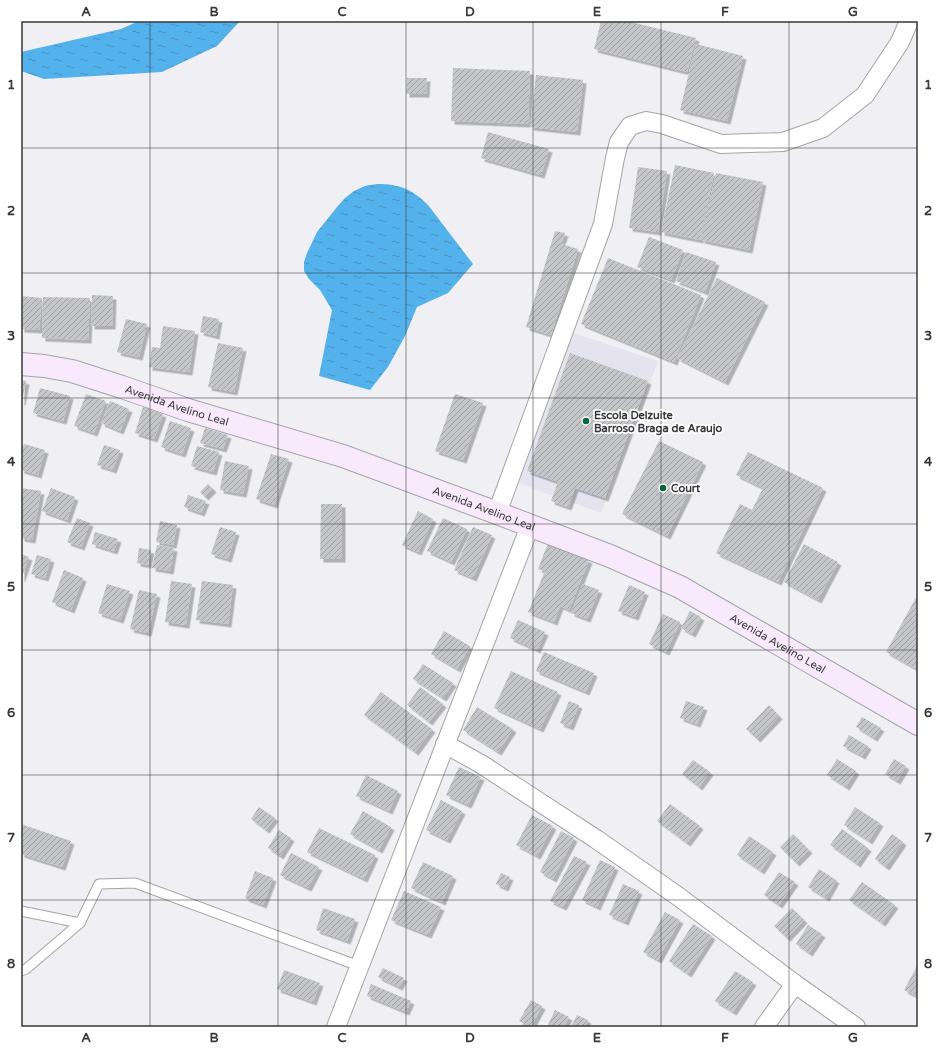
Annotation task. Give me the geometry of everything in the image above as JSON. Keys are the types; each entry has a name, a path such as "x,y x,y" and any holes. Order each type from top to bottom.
{"main road":[{"name":"Avenida Avelino Leal","path":"21,364 72,371 188,410 343,456 610,556 680,587 918,724"}],"street":[{"path":"497,513 603,224 619,142 630,126 646,121 662,124 721,144 783,142 823,128 865,95 900,42 909,21"},
{"path":"336,1027 530,526"},
{"path":"445,744 481,764 596,839 679,897 795,984 856,1027"},
{"path":"764,1027 795,984"}],"lane":[{"path":"21,971 26,969 80,923 99,884 135,883 359,966"},
{"path":"21,911 80,923"}],"shaded area":[{"name":"Escola Delzuite Barroso Braga de Araujo","path":"571,332 658,361 601,513 513,481"}],"water":[{"path":"139,21 240,21 217,46 162,72 44,79 21,71 21,52 121,29"},
{"path":"377,184 405,188 428,205 473,264 448,293 417,307 405,336 388,367 370,390 319,376 332,310 320,290 309,279 304,271 304,262 317,232 345,198 354,191 365,186"}],"building":[{"path":"601,21 627,21 696,38 687,72 594,49"},
{"path":"696,44 743,56 727,121 680,110"},
{"path":"453,68 530,71 528,124 451,121"},
{"path":"536,75 583,80 577,132 530,127"},
{"path":"407,78 427,78 426,94 406,94"},
{"path":"488,132 549,149 541,175 481,158"},
{"path":"675,165 714,173 700,240 661,232"},
{"path":"638,167 667,171 658,232 629,228"},
{"path":"716,173 763,182 749,250 701,240"},
{"path":"555,231 565,233 561,244 578,249 551,335 526,327"},
{"path":"649,237 683,250 671,280 637,267"},
{"path":"686,252 716,262 705,292 676,281"},
{"path":"608,258 701,295 674,362 581,324"},
{"path":"717,278 765,302 725,382 677,358"},
{"path":"92,295 113,296 112,326 91,326"},
{"path":"21,296 42,298 39,330 21,329"},
{"path":"43,297 90,298 88,340 42,338"},
{"path":"203,316 219,319 216,336 200,332"},
{"path":"126,319 147,324 139,357 117,352"},
{"path":"163,326 195,331 189,372 149,367 152,347 160,348"},
{"path":"218,343 243,348 234,392 208,387"},
{"name":"Escola Delzuite Barroso Braga de Araujo","path":"570,353 648,381 605,498 575,488 568,507 551,501 558,482 527,471"},
{"path":"21,380 26,381 22,402 21,402"},
{"path":"40,388 70,396 63,421 33,413"},
{"path":"86,394 106,401 94,433 74,426"},
{"path":"455,394 483,403 463,460 435,451"},
{"path":"110,401 129,409 120,431 101,423"},
{"path":"143,407 163,414 154,439 135,433"},
{"path":"170,421 191,428 182,454 161,447"},
{"path":"205,428 228,435 223,449 200,443"},
{"name":"Court","path":"659,441 703,462 667,536 622,514"},
{"path":"24,444 45,450 38,475 21,470 21,452"},
{"path":"104,445 120,450 113,470 97,465"},
{"path":"197,446 219,452 213,472 191,466"},
{"path":"748,452 823,488 778,582 716,553 740,504 752,510 763,488 736,475"},
{"path":"271,454 289,459 274,505 256,499"},
{"path":"225,461 249,466 243,494 220,490"},
{"path":"208,484 213,489 205,497 200,492"},
{"path":"21,488 41,491 32,540 21,538"},
{"path":"51,488 75,497 67,520 42,511"},
{"path":"188,495 206,501 201,513 184,507"},
{"path":"321,504 342,504 342,559 320,559"},
{"path":"418,511 433,519 418,552 402,545"},
{"path":"77,518 90,523 81,547 67,542"},
{"path":"443,518 467,529 451,562 427,551"},
{"path":"160,521 177,525 173,545 156,542"},
{"path":"220,527 236,532 228,559 211,554"},
{"path":"473,527 492,535 473,578 454,570"},
{"path":"95,532 118,539 114,551 92,544"},
{"path":"548,543 589,560 569,610 560,606 554,622 528,612 545,571 538,569"},
{"path":"804,544 838,562 818,600 784,582"},
{"path":"157,545 174,548 170,571 152,568"},
{"path":"139,548 151,550 148,565 137,563"},
{"path":"21,554 29,557 21,580"},
{"path":"37,555 51,559 45,578 31,574"},
{"path":"64,570 83,578 71,610 52,602"},
{"path":"171,581 192,584 186,625 165,622"},
{"path":"202,581 233,585 228,624 196,620"},
{"path":"107,584 130,591 120,620 98,613"},
{"path":"583,584 599,590 587,619 571,613"},
{"path":"629,585 645,592 635,617 618,611"},
{"path":"139,590 157,594 148,633 130,629"},
{"path":"918,594 918,670 886,652"},
{"path":"690,611 701,617 692,634 681,628"},
{"path":"663,614 680,622 666,652 649,644"},
{"path":"518,620 545,632 537,650 510,638"},
{"path":"444,631 470,646 457,669 431,654"},
{"path":"544,652 594,673 586,692 536,671"},
{"path":"423,664 453,683 443,698 413,679"},
{"path":"511,671 558,692 540,729 494,708"},
{"path":"420,687 443,704 429,722 407,705"},
{"path":"381,692 432,729 415,752 364,715"},
{"path":"569,701 579,705 570,727 560,723"},
{"path":"686,701 704,707 697,724 680,718"},
{"path":"769,705 779,716 757,739 746,729"},
{"path":"477,707 513,729 498,752 463,730"},
{"path":"862,717 881,728 874,738 856,727"},
{"path":"849,735 868,746 862,756 843,746"},
{"path":"837,759 856,771 846,787 827,775"},
{"path":"894,759 906,766 897,781 885,774"},
{"path":"693,760 710,772 699,787 682,774"},
{"path":"459,767 481,777 468,805 446,795"},
{"path":"366,775 398,791 389,811 356,796"},
{"path":"441,800 462,811 447,840 426,830"},
{"path":"670,804 700,826 687,843 657,821"},
{"path":"259,807 275,818 266,830 251,819"},
{"path":"855,807 880,823 869,841 844,825"},
{"path":"363,811 391,827 379,850 350,834"},
{"path":"532,815 553,826 537,856 516,845"},
{"path":"21,824 71,841 62,867 21,854"},
{"path":"319,828 375,855 364,879 307,852"},
{"path":"842,829 868,848 857,864 830,845"},
{"path":"279,830 291,838 280,856 268,848"},
{"path":"561,831 574,838 553,879 540,872"},
{"path":"793,834 809,850 796,863 780,847"},
{"path":"892,834 903,842 886,867 875,859"},
{"path":"749,836 773,852 761,871 737,855"},
{"path":"291,853 319,867 308,888 280,875"},
{"path":"574,856 587,862 563,907 550,901"},
{"path":"600,860 615,867 597,907 582,900"},
{"path":"423,862 453,876 442,902 411,888"},
{"path":"819,869 836,880 826,898 808,887"},
{"path":"255,871 273,878 263,905 245,898"},
{"path":"779,872 795,882 779,905 764,895"},
{"path":"501,873 510,877 505,888 496,884"},
{"path":"862,882 895,905 882,923 849,900"},
{"path":"623,884 639,891 625,922 609,915"},
{"path":"404,891 441,907 428,935 391,920"},
{"path":"323,908 355,919 347,941 316,930"},
{"path":"792,908 804,920 787,938 774,926"},
{"path":"665,912 680,920 658,960 643,952"},
{"path":"693,924 712,936 688,974 669,961"},
{"path":"808,925 822,934 809,953 796,944"},
{"path":"918,964 918,997 904,990"},
{"path":"383,968 404,978 399,987 378,977"},
{"path":"284,970 320,983 313,1002 277,989"},
{"path":"735,971 753,982 733,1012 715,1001"},
{"path":"371,984 411,1001 406,1012 367,996"},
{"path":"531,1000 542,1006 531,1027 519,1021"},
{"path":"555,1010 569,1017 564,1027 547,1027"},
{"path":"577,1015 588,1020 584,1027 571,1027"}],"place":[{"name":"Escola Delzuite Barroso Braga de Araujo","path":"586,421"},
{"name":"Court","path":"663,488"}]}
